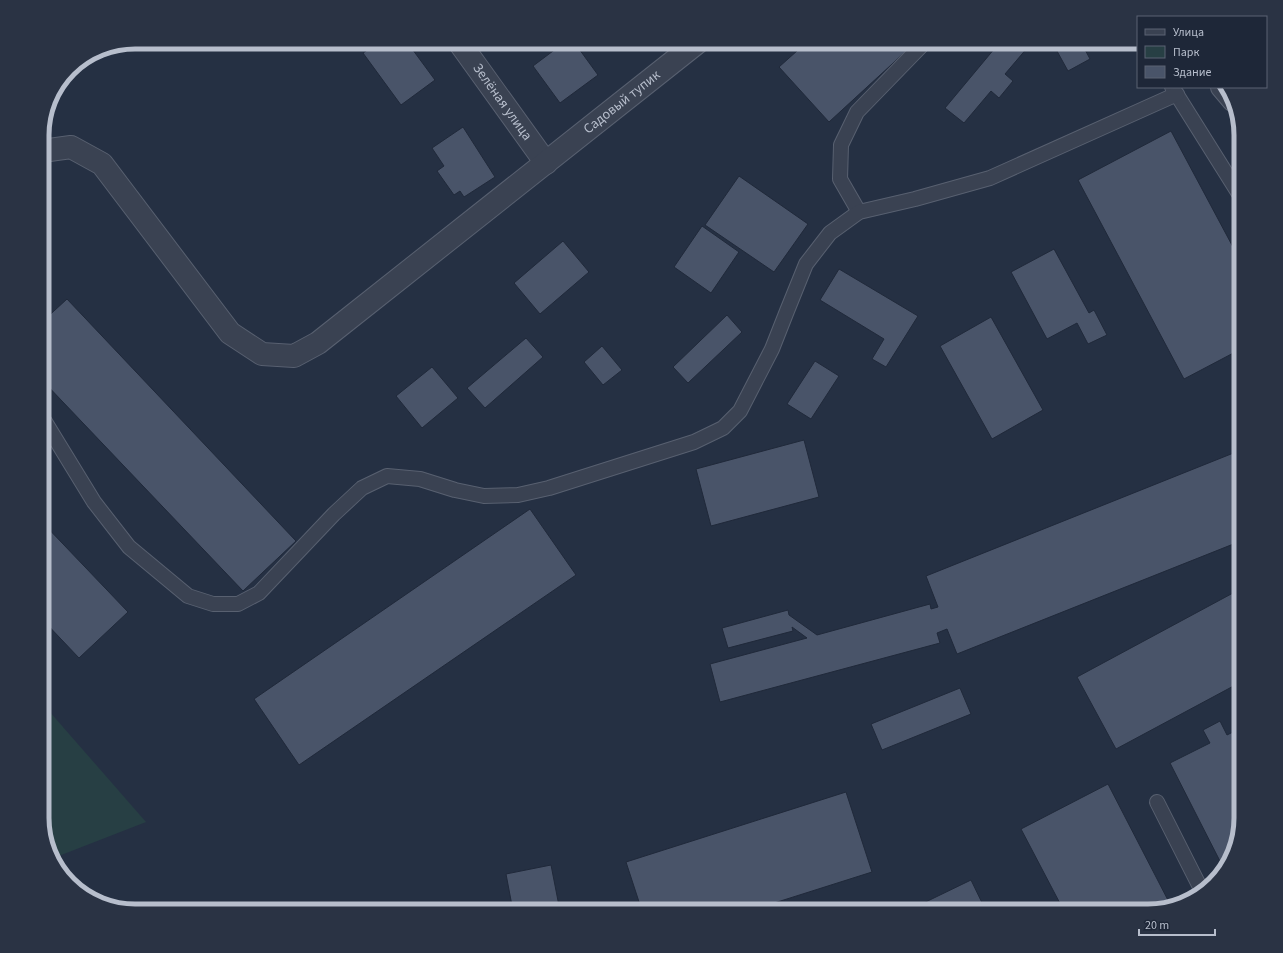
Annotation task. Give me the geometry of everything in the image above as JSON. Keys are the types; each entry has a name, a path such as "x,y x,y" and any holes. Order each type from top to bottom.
{"street":[{"name":"Зелёная улица","path":"464,49 546,163"},
{"name":"Садовый тупик","path":"49,149 71,146 102,164 230,333 262,354 294,356 318,343 689,49"}],"lane":[{"path":"859,212 840,179 841,145 857,112 918,49"},
{"path":"49,428 94,502 129,547 188,596 213,604 238,604 259,593 334,514 362,488 387,476 420,479 455,490 484,496 518,495 549,488 694,442 723,428 740,411 769,356 806,264 830,233 859,212 915,199 990,178 1174,90 1234,186"},
{"path":"1157,802 1200,887"}],"green space":[{"path":"49,711 146,822 58,856 52,841 49,824"}],"building":[{"path":"369,49 412,49 435,80 401,105 363,53"},
{"path":"556,49 579,49 598,75 560,103 533,66"},
{"path":"799,49 908,49 829,122 779,67"},
{"path":"994,49 1026,49 1005,74 1013,81 999,98 991,91 964,123 945,108"},
{"path":"1056,49 1085,49 1090,59 1068,71"},
{"path":"463,127 495,177 464,197 460,191 454,195 437,171 444,166 432,148"},
{"path":"1171,131 1234,249 1234,353 1184,379 1078,180"},
{"path":"739,176 808,224 774,272 705,225"},
{"path":"702,226 739,252 711,293 674,267"},
{"path":"563,241 589,272 540,314 514,283"},
{"path":"1054,249 1089,313 1094,310 1107,335 1088,344 1077,323 1047,339 1011,272"},
{"path":"839,269 918,316 886,367 872,359 884,339 820,300"},
{"path":"67,299 296,541 243,591 49,387 49,316"},
{"path":"727,315 742,332 688,383 673,367"},
{"path":"991,317 1043,410 992,439 940,346"},
{"path":"526,338 543,357 485,408 467,388"},
{"path":"602,346 622,370 603,385 584,362"},
{"path":"815,361 839,376 811,419 787,404"},
{"path":"432,367 458,398 422,428 396,396"},
{"path":"804,440 819,497 711,526 696,469"},
{"path":"1234,453 1234,544 957,654 947,629 937,633 940,643 720,702 710,664 807,638 792,627 793,631 728,648 722,628 788,610 789,615 817,635 930,604 931,609 938,607 926,576"},
{"path":"530,509 576,575 299,765 254,699"},
{"path":"49,529 128,612 79,658 49,626"},
{"path":"1233,593 1234,595 1234,686 1116,749 1077,677"},
{"path":"960,688 971,714 882,750 871,724"},
{"path":"1220,721 1227,735 1234,732 1233,830 1229,846 1221,864 1170,763 1210,743 1203,730"},
{"path":"1108,784 1168,901 1148,904 1060,904 1021,829"},
{"path":"846,792 872,872 771,904 640,904 626,862"},
{"path":"551,865 559,904 512,904 506,874"},
{"path":"971,880 983,904 921,904"}]}
